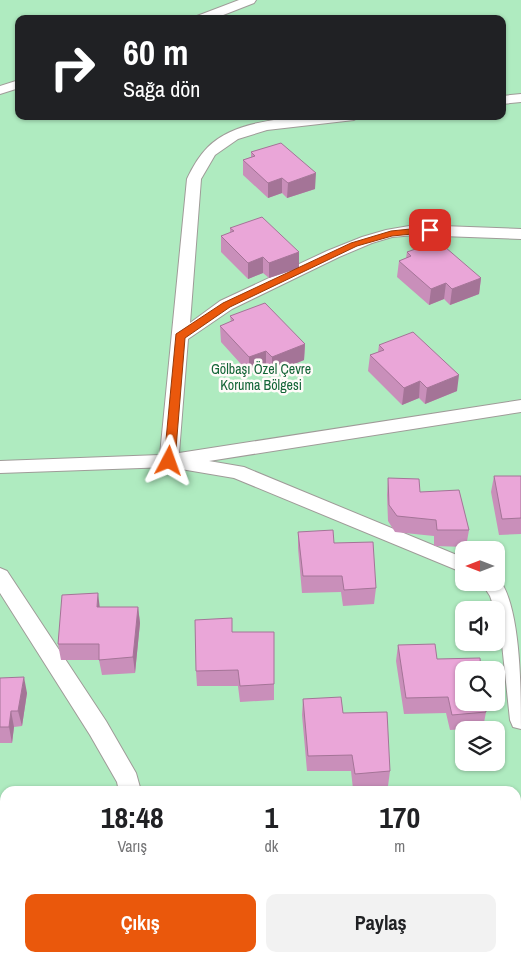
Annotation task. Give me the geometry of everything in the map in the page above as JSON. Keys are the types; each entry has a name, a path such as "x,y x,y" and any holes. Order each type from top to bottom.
{"street":[{"path":"211,15 250,0"},
{"path":"0,90 15,85"},
{"path":"506,100 521,98"},
{"path":"169,461 194,179 204,160 217,146 239,134 269,126 320,120"},
{"path":"180,337 226,305 333,254 367,240 391,233 415,230 521,234"},
{"path":"0,467 169,461 521,406"},
{"path":"169,461 238,472 455,562"},
{"path":"0,576 98,728 128,780 129,786"},
{"path":"499,591 510,619 521,720"}],"green space":[{"name":"Gölbaşı Özel Çevre Koruma Bölgesi","path":"0,0 521,0 521,786 0,786"}],"building":[{"path":"281,143 316,173 288,183 282,178 268,183 243,160 255,156 251,152"},
{"path":"262,217 299,252 269,263 263,257 248,263 221,236 234,231 230,228"},
{"path":"438,241 481,278 452,289 446,283 431,289 399,261 411,256 407,252"},
{"path":"265,303 305,344 272,357 266,351 249,357 220,326 234,320 230,316"},
{"path":"413,332 459,375 427,388 420,381 404,388 370,355 384,350 379,345"},
{"path":"494,476 521,476 521,518 502,519"},
{"path":"388,478 419,479 420,492 459,490 469,530 437,530 436,520 397,516 389,505"},
{"path":"333,530 334,543 373,542 376,588 344,590 342,576 303,576 298,532"},
{"path":"98,593 97,607 138,607 133,657 99,660 99,644 58,644 62,595"},
{"path":"232,618 232,632 274,632 274,684 240,686 238,670 196,671 195,620"},
{"path":"435,644 437,659 480,658 480,661 455,661 455,711 486,712 452,715 448,697 406,698 398,645"},
{"path":"24,677 18,711 11,711 9,727 0,727 0,678"},
{"path":"341,697 343,713 387,712 390,771 355,774 352,755 308,756 303,699"}],"route":[{"path":"169,461 180,337 226,305 354,244 391,233 430,230"}]}
